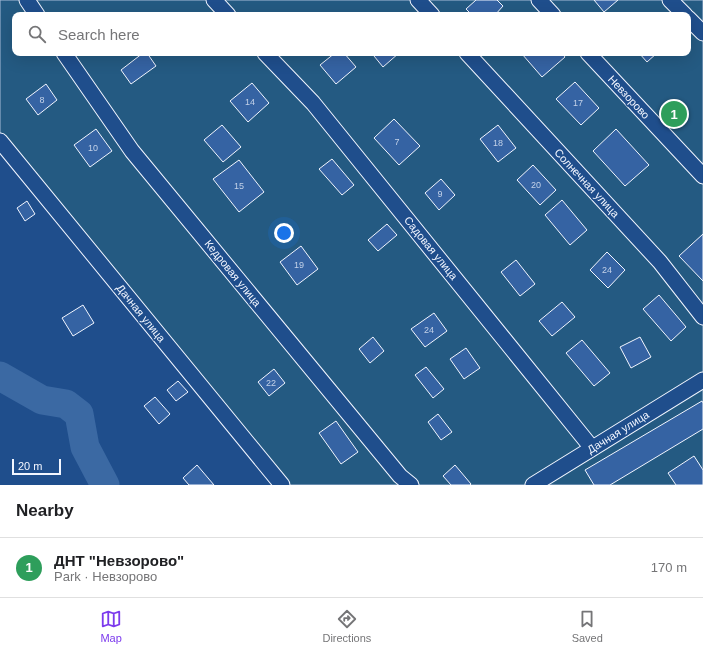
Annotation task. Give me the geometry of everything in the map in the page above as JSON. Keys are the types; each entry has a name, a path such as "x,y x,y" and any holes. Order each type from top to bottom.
{"street":[{"path":"27,0 35,12"},
{"path":"214,0 225,12"},
{"path":"418,0 429,12"},
{"path":"539,0 550,12"},
{"path":"670,0 682,12"},
{"path":"691,21 703,33"},
{"name":"Кедровая улица","path":"66,56 132,151 400,476 411,485"},
{"name":"Садовая улица","path":"268,56 313,102 592,448"},
{"name":"Солнечная улица","path":"470,56 660,262 703,317"},
{"name":"Невзорово","path":"591,56 703,176"},
{"name":"Дачная улица","path":"0,141 282,485"},
{"name":"Дачная улица","path":"533,485 703,380"}],"shaded area":[{"path":"0,0 703,0 703,485 273,485 0,147"}],"building":[{"path":"476,0 497,0 503,6 498,12 469,12 466,9"},
{"path":"594,0 618,0 604,12"},
{"path":"139,56 149,56 156,66 131,84 121,70"},
{"path":"331,56 347,56 356,67 336,84 320,65"},
{"path":"374,56 396,56 383,67"},
{"path":"524,56 564,56 565,57 542,77"},
{"path":"642,56 654,56 647,62"},
{"path":"575,82 599,108 581,125 556,99"},
{"path":"252,83 269,103 248,122 230,101"},
{"path":"46,84 57,100 38,115 26,99"},
{"path":"394,119 420,146 399,165 374,138"},
{"path":"222,125 241,147 223,162 204,140"},
{"path":"498,125 516,148 498,162 480,139"},
{"path":"96,129 112,151 90,167 74,145"},
{"path":"616,129 649,165 625,186 593,151"},
{"path":"332,159 354,185 342,195 319,169"},
{"path":"239,160 264,192 239,212 213,179"},
{"path":"533,165 556,190 540,205 517,180"},
{"path":"441,179 455,195 439,210 425,193"},
{"path":"562,200 587,230 570,245 545,215"},
{"path":"27,201 35,214 25,221 17,208"},
{"path":"387,224 397,235 378,251 368,240"},
{"path":"703,234 703,281 679,256"},
{"path":"301,246 318,269 297,285 280,262"},
{"path":"607,252 625,270 608,288 590,270"},
{"path":"516,260 535,284 520,296 501,272"},
{"path":"659,295 686,327 671,341 643,309"},
{"path":"562,302 575,317 552,336 539,321"},
{"path":"83,305 94,323 73,336 62,318"},
{"path":"434,313 447,331 425,347 411,329"},
{"path":"373,337 384,351 370,363 359,349"},
{"path":"640,337 651,357 631,368 620,347"},
{"path":"582,340 610,373 594,386 566,353"},
{"path":"466,348 480,368 464,379 450,359"},
{"path":"426,367 444,389 433,398 415,375"},
{"path":"274,369 285,383 269,396 258,382"},
{"path":"178,381 188,392 176,401 167,390"},
{"path":"155,397 170,414 159,424 144,406"},
{"path":"702,401 703,429 610,485 594,485 585,470"},
{"path":"438,414 452,432 441,440 428,422"},
{"path":"336,421 358,452 341,464 319,433"},
{"path":"694,456 703,470 703,485 676,485 668,473"},
{"path":"197,465 214,485 189,485 183,478"},
{"path":"455,465 471,484 470,485 451,485 443,476"}],"waterway":[{"path":"0,376 42,400 66,404 79,414 85,447 105,485"}],"place":[{"name":"ДНТ \"Невзорово\"","path":"674,114"}]}
